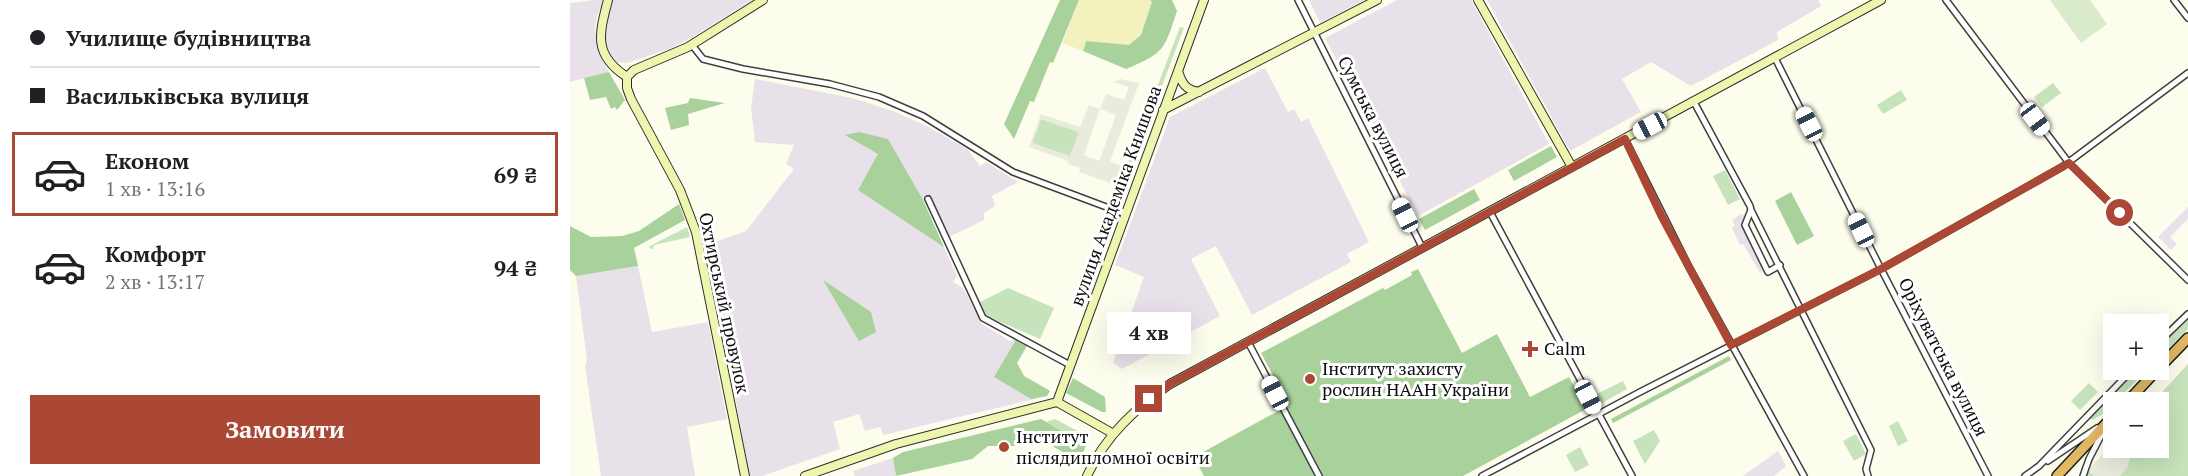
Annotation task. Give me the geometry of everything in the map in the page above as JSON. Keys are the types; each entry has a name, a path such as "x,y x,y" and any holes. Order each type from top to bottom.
{"highway":[{"path":"2169,358 2188,338"},
{"path":"2136,392 2148,380"},
{"path":"2057,476 2103,427"}],"main road":[{"path":"608,0 600,28 602,48 614,67 627,77 634,70 692,45 763,0"},
{"name":"вулиця Академіка Книшова","path":"1057,402 1204,0"},
{"path":"1163,110 1315,34 1377,0"},
{"path":"1478,0 1572,167"},
{"path":"1087,476 1112,433 1149,399 1170,384 1881,0"},
{"path":"1178,71 1184,87 1201,92"},
{"name":"Охтирський провулок","path":"627,77 627,88 631,99 680,190 696,232 745,476"},
{"path":"804,476 929,434 1057,402 1112,433"}],"street":[{"name":"Сумська вулиця","path":"1298,0 1422,247"},
{"path":"1946,0 2069,163 2188,280"},
{"path":"2174,0 2188,18"},
{"path":"692,45 703,59 743,69 830,84 879,98 923,116 1013,172 1125,214"},
{"name":"Оріхуватська вулиця","path":"1775,58 1988,476"},
{"path":"1482,476 1597,414 1881,269 2069,163 2188,73"},
{"path":"1694,102 1803,310 1871,450 1866,469 1868,476"},
{"path":"1625,139 1662,217 1804,476"},
{"path":"928,199 983,318 1070,365"},
{"path":"1751,210 1745,225 1768,272 1780,266"},
{"path":"1490,212 1632,476"},
{"path":"2169,332 2188,314"},
{"path":"1248,342 1319,476"},
{"path":"2039,466 2122,380"},
{"path":"2025,476 2103,423"},
{"path":"2083,476 2103,433"}],"shaded area":[{"path":"604,0 597,16 595,31 602,60 609,72 570,82 570,3"},
{"path":"613,0 752,0 689,39 669,49 627,63 617,62 606,44 605,30"},
{"path":"1060,0 1079,0 1053,63 1050,62 1034,102 1030,101 1014,139 1004,124"},
{"path":"1148,0 1172,0 1177,11 1169,34 1156,54 1126,69 1083,51 1086,41 1152,1"},
{"path":"1309,0 1364,0 1320,23"},
{"path":"1397,0 1471,0 1549,144 1418,216 1325,38"},
{"path":"1487,0 1818,0 1821,6 1777,32 1778,40 1691,86 1651,62 1622,79 1641,112 1570,151"},
{"path":"2050,0 2090,0 2107,24 2081,43"},
{"path":"1180,27 1184,28 1129,172 1125,171"},
{"path":"1265,68 1288,112 1294,109 1301,122 1308,118 1369,242 1347,254 1351,262 1252,315 1216,246 1191,259 1220,316 1122,369 1113,363 1144,277 1115,265 1170,117"},
{"path":"609,72 625,100 617,110 615,107 611,109 606,97 590,100 584,78"},
{"path":"755,79 852,98 893,111 927,126 967,149 980,166 986,162 1018,182 992,196 995,206 984,213 984,220 949,237 930,197 923,201 957,276 953,282 963,288 982,324 1010,341 1017,338 1028,344 1017,363 1024,376 1050,391 1047,396 883,435 880,427 865,431 859,414 833,422 840,449 762,476 749,476 735,395 704,246 746,231 794,169 786,164 794,145 755,142 751,108"},
{"path":"1120,79 1139,83 1110,161 1126,168 1125,171 1130,173 1124,188 1079,172 1080,168 1068,164 1068,161 1029,147 1041,114 1080,127 1089,105 1100,109 1106,94 1124,100 1129,87 1113,82","holes":["1100,109 1116,115 1099,161 1084,155","1041,119 1079,132 1070,156 1032,143"]},
{"path":"2053,83 2061,93 2042,107 2034,97"},
{"path":"1901,90 1907,100 1883,114 1877,105"},
{"path":"690,98 725,103 688,114 689,125 671,130 665,108 688,103"},
{"path":"1041,119 1079,132 1070,157 1032,143"},
{"path":"859,132 888,139 923,200 944,247 858,190 878,154 845,135"},
{"path":"1551,146 1557,157 1514,181 1508,170"},
{"path":"1725,170 1740,199 1728,205 1713,176"},
{"path":"1474,189 1480,200 1425,230 1419,219"},
{"path":"1791,192 1814,236 1797,245 1775,201"},
{"path":"679,204 685,220 634,248 638,266 576,276 570,270 570,226 591,237 622,236 639,231"},
{"path":"2188,207 2188,219 2170,237 2177,244 2171,250 2158,237"},
{"path":"1741,214 1746,216 1743,228 1763,271 1760,273 1743,244 1740,245 1732,228 1735,226 1732,220"},
{"path":"687,227 690,237 654,245 653,249 649,248 650,246"},
{"path":"638,266 652,332 708,322 727,419 687,427 695,476 601,476 585,366 587,360 576,276"},
{"path":"1418,269 1462,353 1497,334 1530,397 1569,377 1586,409 1463,476 1204,476 1194,457 1289,405 1261,353 1383,288 1385,290 1412,275 1411,272"},
{"path":"823,280 871,312 876,332 859,341"},
{"path":"1008,288 1054,308 1040,339 987,316 980,302"},
{"path":"2188,317 2188,329 2169,348 2169,337"},
{"path":"1017,338 1028,344 1017,363 1024,376 1050,391 1047,396 1031,399 994,377"},
{"path":"1729,356 1731,360 1613,423 1611,419"},
{"path":"2188,364 2188,476 2083,476 2103,455 2103,458 2169,458 2169,392 2162,392"},
{"path":"1073,378 1105,397 1106,412 1066,393"},
{"path":"2126,380 2137,380 2125,392 2114,392"},
{"path":"1623,381 1627,389 1600,404 1595,395"},
{"path":"2089,383 2098,392 2080,410 2071,401"},
{"path":"2103,404 2103,414 2092,420 2090,417"},
{"path":"1041,419 1086,445 1080,462 1026,431 1017,446 988,446 972,459 896,476 893,458 903,452"},
{"path":"1055,419 1087,436 1086,445 1046,422"},
{"path":"1898,421 1908,441 1898,446 1889,426"},
{"path":"1654,430 1660,441 1645,464 1633,441"},
{"path":"1856,434 1866,454 1854,461 1843,441"},
{"path":"1580,447 1589,465 1575,472 1566,455"},
{"path":"1778,451 1786,466 1774,476 1743,476"},
{"path":"2103,455 2103,458 2130,458 2128,467 2120,476 2094,476 2088,471"},
{"path":"893,458 896,476 855,476 853,471"}],"sand":[{"path":"1079,0 1147,0 1152,2 1141,35 1129,45 1086,41 1083,51 1062,43"}],"place":[{"name":"Calm","path":"1530,349"},
{"name":"Інститут захисту рослин НААН України","path":"1310,379"},
{"name":"Інститут післядипломної освіти","path":"1004,447"}],"route":[{"path":"1149,399 1170,384 1625,139 1662,217 1731,345 1881,269 2069,163 2120,213"}]}
